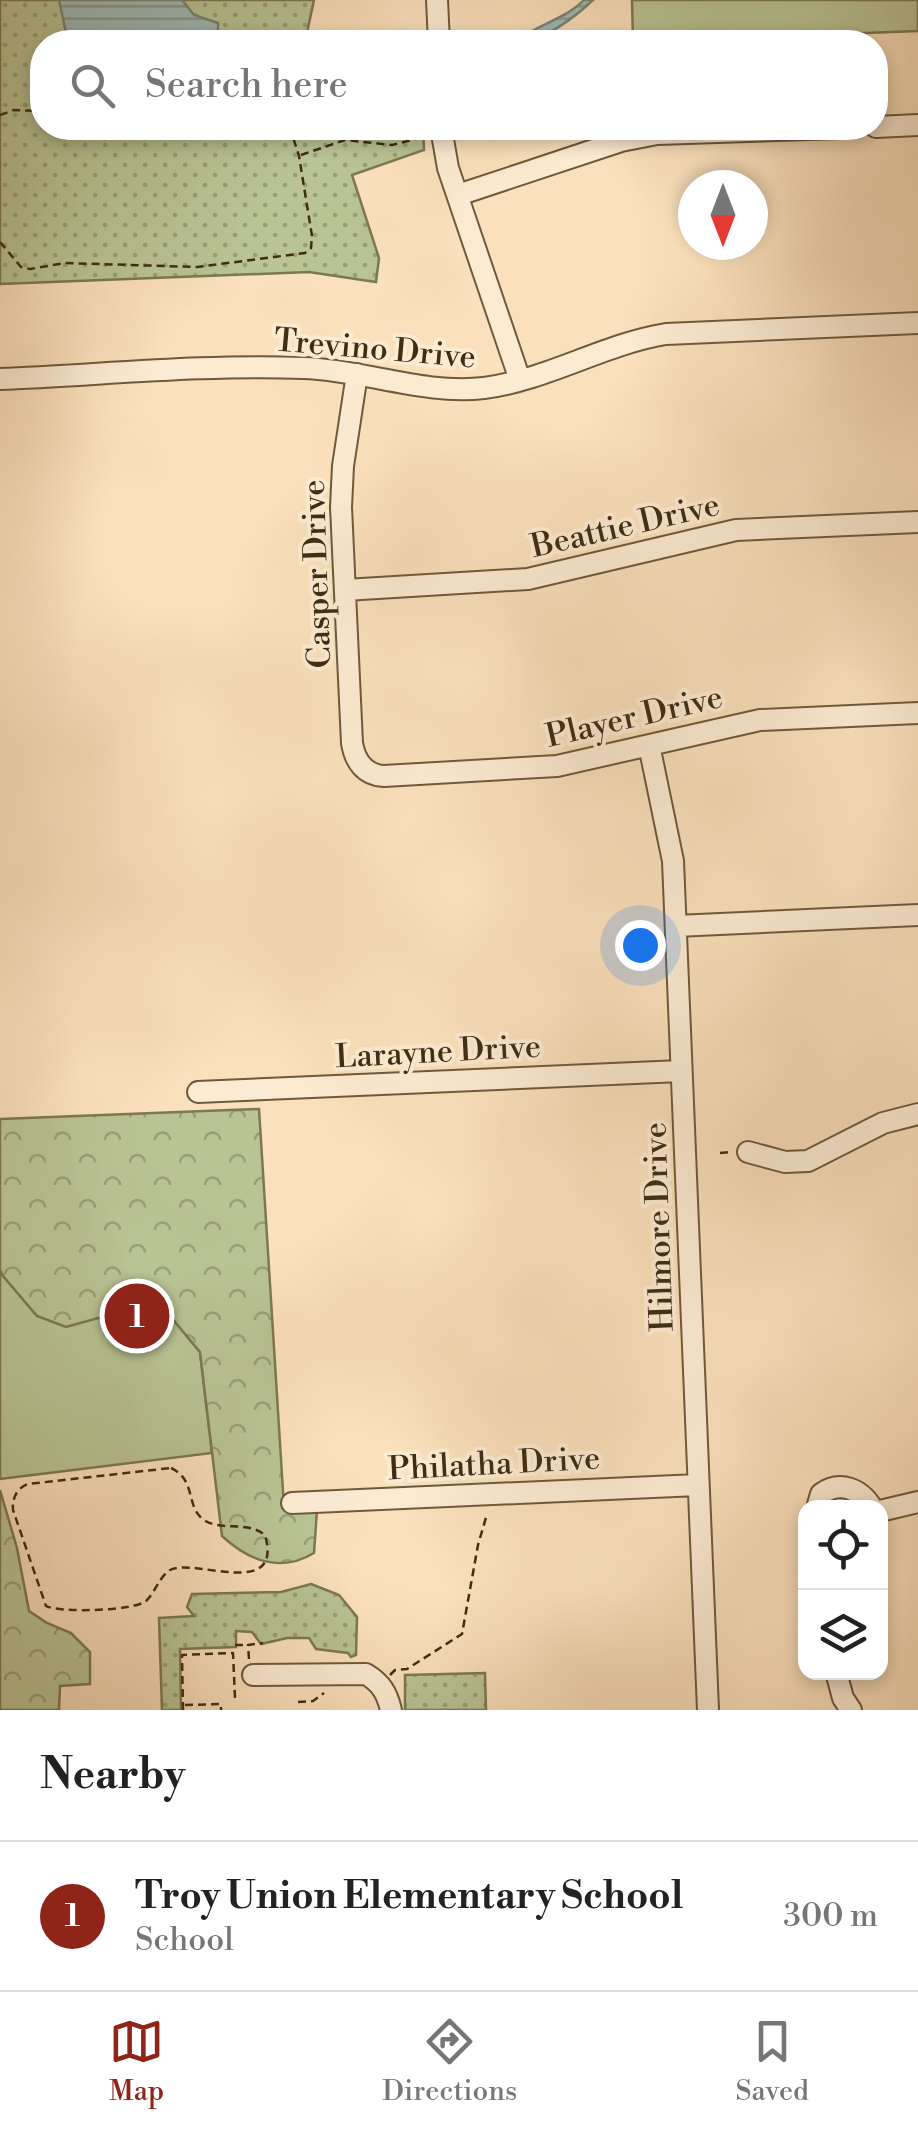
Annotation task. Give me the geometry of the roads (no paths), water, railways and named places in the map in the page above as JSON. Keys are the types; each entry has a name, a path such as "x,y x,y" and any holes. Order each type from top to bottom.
{"street":[{"path":"437,0 438,30"},
{"path":"888,126 918,125"},
{"path":"437,140 520,380"},
{"path":"458,195 626,140"},
{"name":"Trevino Drive","path":"0,379 282,368 457,389 520,380 629,342 666,334 918,323"},
{"name":"Casper Drive","path":"357,374 341,488 352,743 356,760 365,769"},
{"name":"Beattie Drive","path":"344,590 528,579 736,530 918,522"},
{"name":"Player Drive","path":"365,769 384,776 537,769 760,720 918,712"},
{"name":"Hilmore Drive","path":"649,745 670,832 676,926 708,1710"},
{"path":"676,926 918,915"},
{"name":"Larayne Drive","path":"198,1092 682,1071"},
{"path":"748,1152 785,1162 808,1161 883,1123 918,1114"},
{"name":"Philatha Drive","path":"292,1503 698,1485"},
{"path":"819,1500 828,1488 850,1487 868,1500"},
{"path":"888,1510 918,1502"},
{"path":"251,1670 366,1674 381,1685 391,1710"},
{"path":"839,1680 851,1710"}],"water":[{"path":"59,0 182,0 194,15 218,23 218,30 65,30"},
{"path":"584,0 593,0 552,30 534,30"}],"place":[{"name":"Troy Union Elementary School","path":"137,1316"}]}
